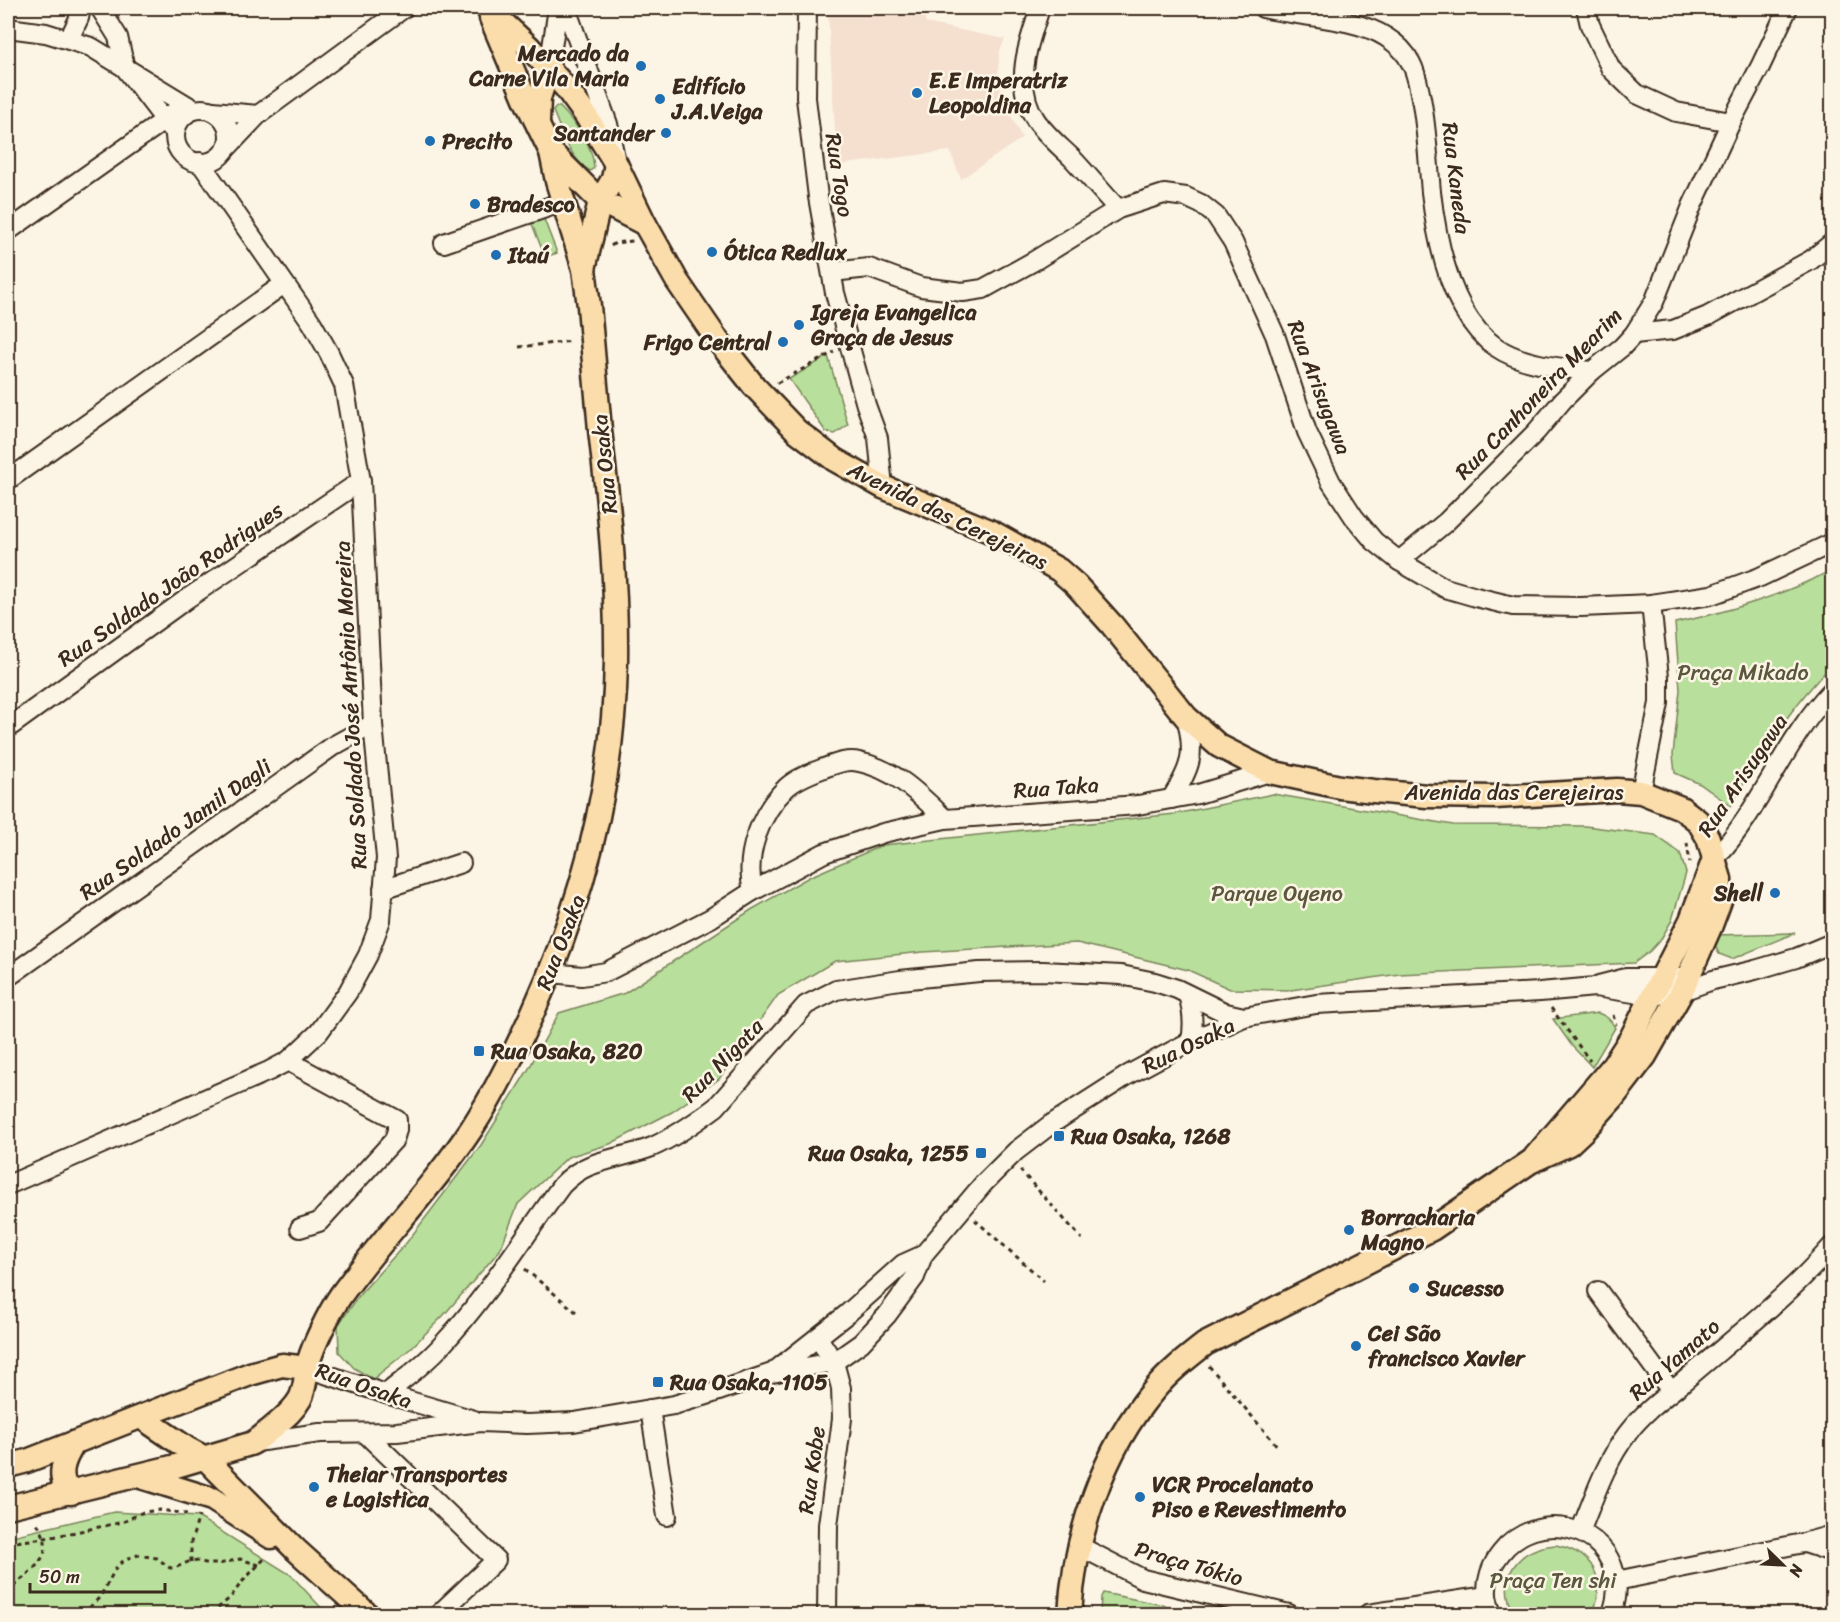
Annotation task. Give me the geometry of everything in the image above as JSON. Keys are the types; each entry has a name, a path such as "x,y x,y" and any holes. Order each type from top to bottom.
{"main road":[{"name":"Avenida das Cerejeiras","path":"487,8 549,68 585,114 616,164 650,234 677,281 716,338 760,392 797,430 835,460 883,487 992,532 1059,570 1076,585 1112,625 1186,717 1219,746 1270,772 1340,787 1427,796 1495,797 1617,790 1641,792 1681,808 1698,821 1708,838 1720,879 1720,900 1711,925 1684,984 1645,1056 1612,1099 1569,1144 1530,1162 1432,1229 1205,1344 1177,1366 1153,1391 1133,1418 1102,1478 1079,1546 1071,1585 1070,1614"},
{"path":"487,8 551,152 563,202 584,269"},
{"path":"538,127 539,98 549,68"},
{"path":"551,152 600,201 650,234"},
{"path":"584,269 600,201 614,179 616,164"},
{"name":"Rua Osaka","path":"307,1368 322,1329 337,1301 471,1129 509,1066 551,973 592,850 609,759 616,660 612,543 584,269"},
{"name":"Avenida das Cerejeiras","path":"1530,1162 1613,1066 1631,1038 1691,920 1714,859"},
{"path":"8,1466 27,1461 269,1368 282,1365 307,1368 305,1386 300,1400 282,1421 256,1442 205,1458 8,1507"},
{"path":"141,1417 205,1458 296,1550 367,1614"},
{"path":"71,1493 66,1488 62,1474 64,1461 74,1443"},
{"path":"137,1475 212,1499 278,1543 296,1550"}],"street":[{"path":"69,39 81,8"},
{"path":"100,8 118,38 125,68 170,126 182,153 188,159 200,162 212,161 258,115 404,8"},
{"path":"549,68 558,8"},
{"path":"566,8 608,124 616,164"},
{"name":"Rua Togo","path":"807,8 806,98 818,197 835,293 866,405 878,438 883,487"},
{"path":"1040,8 1026,55 1024,81 1028,103 1036,122 1118,209"},
{"name":"Rua Kaneda","path":"1263,8 1368,28 1386,37 1402,50 1411,62 1417,78 1426,120 1431,194 1441,246 1453,286 1464,312 1480,334 1497,348 1552,368 1592,371"},
{"path":"1586,8 1590,25 1611,69 1637,94 1676,112 1731,122"},
{"name":"Rua Canhoneira Mearim","path":"1399,561 1446,522 1536,432 1563,400 1634,334 1654,302 1692,206 1788,8"},
{"path":"8,28 46,33 90,47 197,108 220,116 229,132 225,150"},
{"path":"8,231 197,108 258,115"},
{"name":"Rua Soldado José Antônio Moreira","path":"8,1185 288,1061 319,1032 348,992 368,955 381,920 386,858 373,724 362,481 344,385 312,323 200,162"},
{"name":"Rua Arisugawa","path":"832,272 869,268 921,287 963,292 983,289 1026,266 1118,209 1164,194 1186,198 1201,204 1216,216 1233,242 1275,335 1307,432 1332,482 1354,517 1374,541 1399,561 1445,588 1513,606 1581,607 1651,604 1711,595 1760,577 1833,543"},
{"path":"444,243 563,202"},
{"path":"1634,334 1673,330 1708,316 1811,260 1833,243"},
{"path":"8,480 284,284"},
{"name":"Rua Soldado João Rodrigues","path":"8,728 188,598 362,481"},
{"path":"1641,792 1659,704 1659,677 1651,604"},
{"name":"Rua Arisugawa","path":"1714,859 1729,844 1740,828 1790,744 1822,700 1833,690"},
{"path":"1171,799 1183,780 1191,758 1192,738 1186,717"},
{"name":"Rua Soldado Jamil Dagli","path":"8,977 333,746 373,724"},
{"path":"753,891 749,875 750,855 758,831 771,805 800,778 840,762 858,761 885,770 912,788 945,819"},
{"name":"Rua Taka","path":"551,973 582,976 606,972 711,918 753,891 824,853 883,833 945,819 1138,806 1198,794 1270,772"},
{"path":"383,889 461,862"},
{"path":"1684,984 1713,980 1796,958 1833,943"},
{"name":"Rua Nigata","path":"386,1394 440,1348 512,1258 562,1185 573,1175 588,1166 654,1146 698,1120 716,1107 806,1005 836,990 900,980 979,972 1043,971 1121,975 1155,982 1226,1012 1244,1017"},
{"name":"Rua Osaka","path":"256,1442 320,1433 397,1432 481,1422 526,1424 574,1422 650,1409 704,1396 772,1372 834,1362 861,1343 887,1315 915,1277 923,1255 1008,1158 1050,1125 1128,1075 1191,1041 1244,1017 1316,1004 1595,987 1657,987 1684,984"},
{"path":"1188,995 1194,1027 1191,1041"},
{"path":"288,1061 397,1120 398,1130 394,1140 318,1222 300,1228"},
{"name":"Rua Yamato","path":"1580,1532 1610,1459 1628,1432 1649,1409 1789,1292 1833,1246"},
{"name":"Rua Osaka","path":"772,1372 818,1338 903,1264 923,1255"},
{"path":"1598,1292 1671,1391"},
{"name":"Rua Kobe","path":"818,1338 834,1362 841,1388 842,1419 828,1525 827,1614"},
{"name":"Rua Osaka","path":"307,1368 481,1422"},
{"path":"650,1409 667,1516"},
{"path":"365,1433 496,1560 439,1614"},
{"path":"1492,1614 1487,1596 1489,1577 1496,1559 1508,1544 1524,1532 1542,1527 1562,1527 1580,1532 1597,1544 1610,1561 1616,1581 1616,1598 1612,1614"},
{"path":"1616,1581 1833,1535"},
{"path":"1803,1543 1833,1552"},
{"name":"Praça Tókio","path":"1079,1546 1143,1579 1289,1614"},
{"path":"1368,1614 1487,1596"}],"path":[{"path":"609,248 615,243 632,241 650,234"},
{"path":"519,347 592,339"},
{"path":"760,392 849,344"},
{"path":"1686,840 1690,866"},
{"path":"1554,1012 1591,1062"},
{"path":"1008,1158 1082,1239"},
{"path":"962,1209 1044,1281"},
{"path":"512,1258 576,1311"},
{"path":"1196,1351 1279,1448"},
{"path":"8,1543 123,1522 143,1512 160,1510 208,1519"},
{"path":"8,1593 45,1554 44,1537 33,1515"},
{"path":"191,1562 191,1542 199,1516"},
{"path":"211,1614 231,1598 241,1583 270,1554"},
{"path":"83,1614 100,1597 117,1566 126,1559 138,1555 157,1558 170,1568 198,1561 219,1564 240,1558 259,1565"}],"shaded area":[{"name":"E.E Imperatriz Leopoldina","path":"828,13 926,13 925,23 1005,39 999,53 998,80 1006,106 1022,138 961,179 950,151 837,165"}],"green space":[{"path":"556,107 560,107 578,127 587,143 594,168 590,171 577,159 567,144 553,111"},
{"path":"542,214 557,253 545,257 530,219"},
{"path":"828,356 848,425 835,434 826,432 789,379"},
{"name":"Praça Mikado","path":"1832,570 1832,665 1804,696 1777,732 1731,806 1700,784 1675,773 1673,755 1680,690 1675,623 1755,602 1794,588"},
{"name":"Parque Oyeno","path":"1273,794 1453,825 1585,826 1655,835 1680,853 1686,873 1672,920 1661,939 1634,963 1399,974 1291,990 1230,989 1188,970 1077,943 923,952 835,961 778,995 719,1079 672,1112 610,1144 568,1157 518,1204 500,1250 443,1316 410,1349 373,1379 354,1368 339,1352 338,1325 361,1293 407,1242 481,1145 528,1070 559,1013 625,993 751,910 809,877 883,845 1175,814"},
{"path":"1795,933 1732,959 1719,954 1713,941 1716,935"},
{"path":"1598,1013 1608,1018 1615,1028 1592,1067 1572,1046 1553,1019"},
{"path":"114,1512 198,1517 291,1575 327,1614 8,1614 8,1537"},
{"name":"Praça Ten shi","path":"1556,1545 1580,1554 1594,1569 1598,1589 1593,1613 1514,1614 1507,1588 1514,1567 1530,1552"},
{"path":"1103,1593 1209,1614 1100,1614"}],"place":[{"name":"Mercado da Carne Vila Maria","path":"641,66"},
{"name":"E.E Imperatriz Leopoldina","path":"917,93"},
{"name":"Edifício J.A.Veiga","path":"660,99"},
{"name":"Santander","path":"666,133"},
{"name":"Precito","path":"430,141"},
{"name":"Bradesco","path":"475,204"},
{"name":"Ótica Redlux","path":"712,252"},
{"name":"Itaú","path":"496,255"},
{"name":"Igreja Evangelica Graça de Jesus","path":"799,325"},
{"name":"Frigo Central","path":"783,342"},
{"name":"Shell","path":"1775,893"},
{"name":"Rua Osaka, 820","path":"479,1051"},
{"name":"Rua Osaka, 1268","path":"1059,1136"},
{"name":"Rua Osaka, 1255","path":"981,1153"},
{"name":"Borracharia Magno","path":"1349,1230"},
{"name":"Sucesso","path":"1414,1288"},
{"name":"Cei São francisco Xavier","path":"1356,1346"},
{"name":"Rua Osaka, 1105","path":"658,1382"},
{"name":"Theiar Transportes e Logistica","path":"314,1487"},
{"name":"VCR Procelanato Piso e Revestimento","path":"1140,1497"}]}
